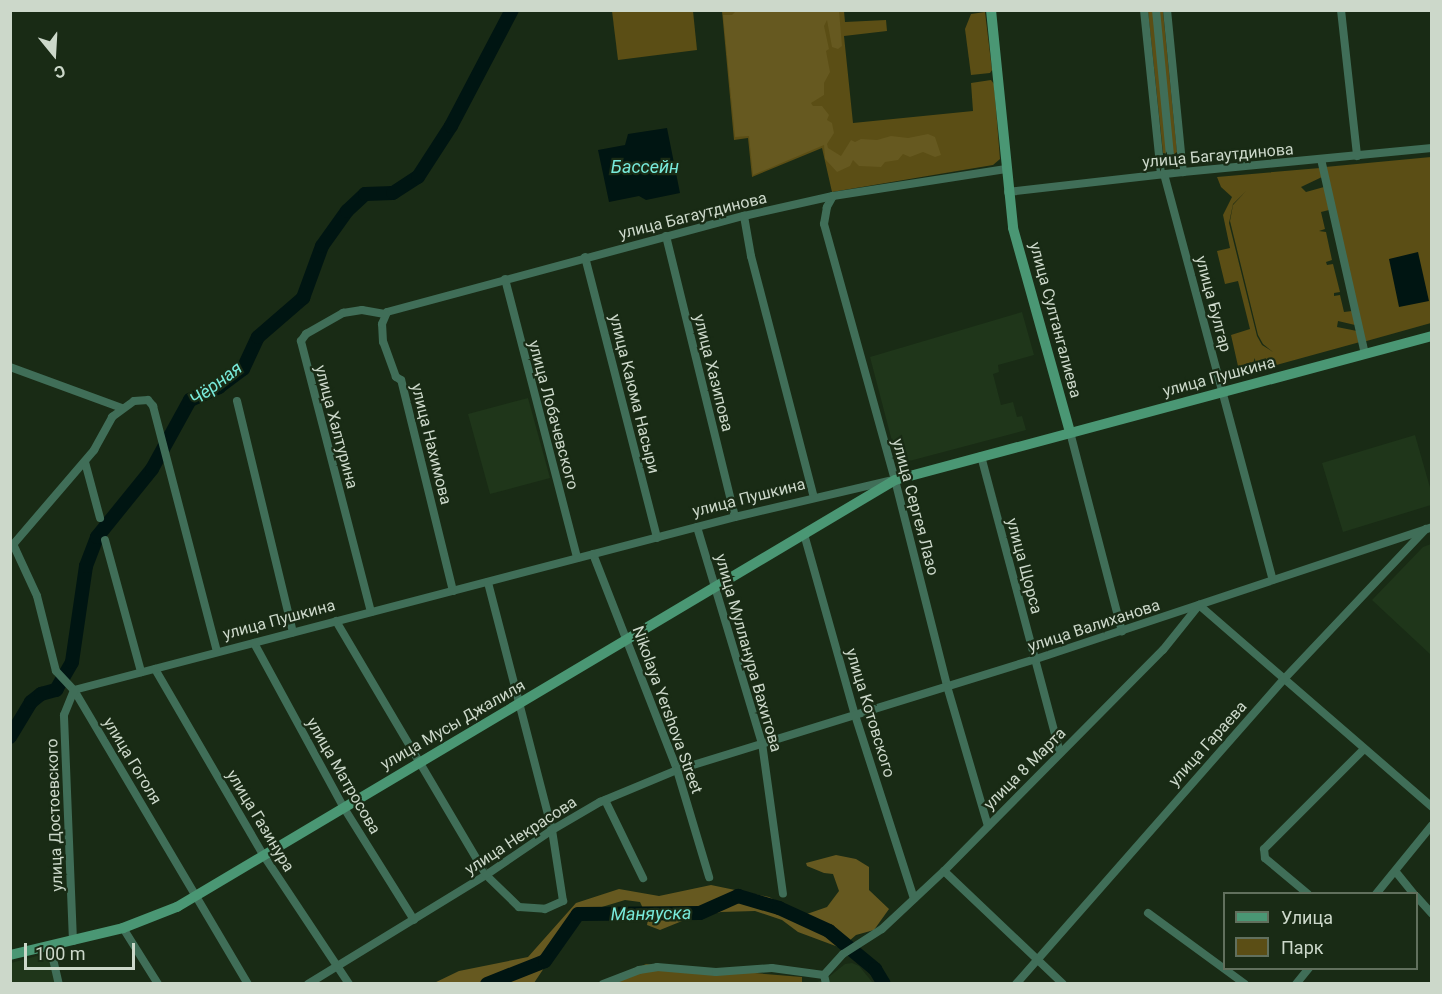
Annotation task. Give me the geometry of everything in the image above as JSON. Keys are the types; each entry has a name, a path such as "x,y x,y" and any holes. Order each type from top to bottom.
{"main road":[{"name":"улица Султангалиева","path":"991,10 1013,228 1070,432"},
{"name":"улица Пушкина","path":"895,480 1431,336"},
{"name":"улица Мусы Джалиля","path":"10,956 123,928 196,896 895,480"}],"street":[{"name":"улица Булгар","path":"1144,10 1163,174 1273,580"},
{"path":"1156,10 1170,156"},
{"path":"1167,10 1183,172"},
{"path":"1341,10 1357,156"},
{"name":"улица Багаутдинова","path":"1008,192 1163,174 1431,148"},
{"path":"1321,159 1365,354"},
{"name":"улица Багаутдинова","path":"388,312 585,257 744,216 833,196 1006,168"},
{"name":"улица Сергея Лазо","path":"833,196 827,207 824,224 895,480 947,686 988,826"},
{"path":"744,216 751,256 814,497"},
{"name":"улица Хазипова","path":"666,236 735,517"},
{"name":"улица Каюма Насыри","path":"585,257 657,538"},
{"name":"улица Лобачевского","path":"505,279 577,558"},
{"name":"улица Халтурина","path":"370,612 301,344 306,334 343,313 362,310 388,312"},
{"name":"улица Нахимова","path":"388,312 382,324 383,342 396,377 401,380 453,591"},
{"path":"10,367 122,408"},
{"path":"12,546 85,462 110,421 122,408 145,399 152,403 157,420 217,652"},
{"path":"237,401 293,632"},
{"name":"улица Султангалиева","path":"1070,432 1122,631"},
{"name":"улица Щорса","path":"981,456 1060,752"},
{"path":"85,462 100,518"},
{"name":"улица Пушкина","path":"74,690 735,517 895,480"},
{"name":"улица Мулланура Вахитова","path":"697,527 762,743 783,894"},
{"name":"улица Валиханова","path":"762,743 1036,660 1429,527"},
{"name":"улица Гараева","path":"1016,984 1285,678 1429,527"},
{"name":"улица Котовского","path":"804,534 855,715 914,899"},
{"path":"105,540 141,672"},
{"name":"улица Гоголя","path":"12,546 37,596 56,671 74,690 248,984"},
{"name":"Nikolaya Yershova Street","path":"593,554 677,770 709,877"},
{"path":"336,621 486,875 519,907 545,909 563,902 552,830 521,702 488,582"},
{"path":"1199,604 1431,807"},
{"name":"улица 8 Марта","path":"824,975 843,954 860,941 882,930 944,871 1163,650 1199,604"},
{"name":"улица Матросова","path":"254,643 344,808 414,920"},
{"name":"улица Газинура","path":"155,669 264,856 349,984"},
{"name":"улица Достоевского","path":"73,941 64,715 74,690"},
{"name":"улица Некрасова","path":"308,984 486,875 552,830 605,800 677,770 762,743"},
{"path":"1306,892 1265,858 1264,849 1364,749"},
{"path":"605,800 643,878"},
{"path":"1378,892 1396,872 1431,825"},
{"path":"944,871 1063,984"},
{"path":"1396,872 1413,892"},
{"path":"1418,899 1431,914"},
{"path":"1148,913 1223,968"},
{"path":"123,928 158,984"},
{"path":"50,946 59,984"},
{"path":"603,984 639,970 657,967 716,972 772,968 824,975 826,984"},
{"path":"1226,970 1245,984"},
{"path":"1296,984 1308,970"}],"shaded area":[{"path":"736,11 839,11 842,46 838,49 832,47 827,20 824,26 829,49 826,51 830,72 824,83 824,95 811,103 813,106 822,106 829,115 827,120 832,123 834,133 827,144 828,148 841,156 851,140 855,142 861,139 877,140 891,136 908,138 928,134 935,137 941,155 935,157 923,152 910,157 903,154 898,160 885,162 881,167 859,166 853,160 850,166 837,172 825,159 824,145 753,175 749,136 735,137 723,15 732,15"},
{"path":"1022,312 1034,355 998,365 999,372 993,374 1001,405 1013,402 1017,417 1022,416 1026,430 898,464 870,357"},
{"path":"528,398 550,478 490,494 468,414"},
{"path":"1415,435 1431,491 1431,505 1343,532 1322,463"},
{"path":"1431,544 1431,655 1372,600 1423,547"},
{"path":"836,855 856,859 869,867 869,890 889,909 874,930 856,935 841,948 798,932 782,920 755,911 721,912 687,919 660,930 647,925 648,919 640,902 625,900 592,910 580,919 570,929 534,983 432,984 459,971 528,957 576,903 619,889 659,896 711,885 769,897 804,915 827,907 839,891 833,874 824,873 807,866 806,863"},
{"path":"48,953 55,983 11,983 11,963"},
{"path":"852,963 859,966 873,983 813,984 830,976 845,964"}],"green space":[{"path":"612,11 693,11 697,50 618,60"},
{"path":"722,11 844,11 845,22 886,20 887,31 844,36 853,123 973,111 971,83 991,80 994,84 1000,159 993,165 832,192 822,148 752,177 748,138 734,140"},
{"path":"1148,11 1163,11 1177,152 1173,155 1163,153"},
{"path":"985,12 992,70 990,73 971,75 965,29 971,14"},
{"path":"1431,157 1431,323 1363,342 1325,167"},
{"path":"1320,168 1322,177 1301,187 1306,192 1324,187 1329,210 1321,212 1325,229 1319,231 1326,232 1332,260 1326,262 1327,265 1333,264 1340,292 1334,293 1334,296 1340,295 1344,312 1352,311 1355,325 1338,321 1337,327 1357,331 1360,342 1240,375 1231,335 1250,329 1238,281 1225,284 1217,251 1230,248 1223,215 1232,197 1221,187 1217,177","holes":["1246,191 1233,205 1230,221 1258,335 1263,344 1273,352 1262,345 1257,336 1229,223 1233,204"]},
{"path":"646,964 802,977 802,984 602,984"}],"water":[{"name":"Бассейн","path":"667,128 680,193 646,200 639,196 609,202 598,150 625,145 628,134"},
{"path":"1418,252 1429,301 1399,307 1389,259"}],"waterway":[{"name":"Чёрная","path":"10,737 31,702 41,694 56,690 72,662 86,566 97,537 152,469 190,400 219,387 243,369 258,337 303,298 322,246 347,211 365,194 393,193 418,177 451,126 512,10"},
{"name":"Маняуска","path":"487,984 545,961 578,914 700,913 738,896 779,908 829,931 875,969 884,984"}]}
